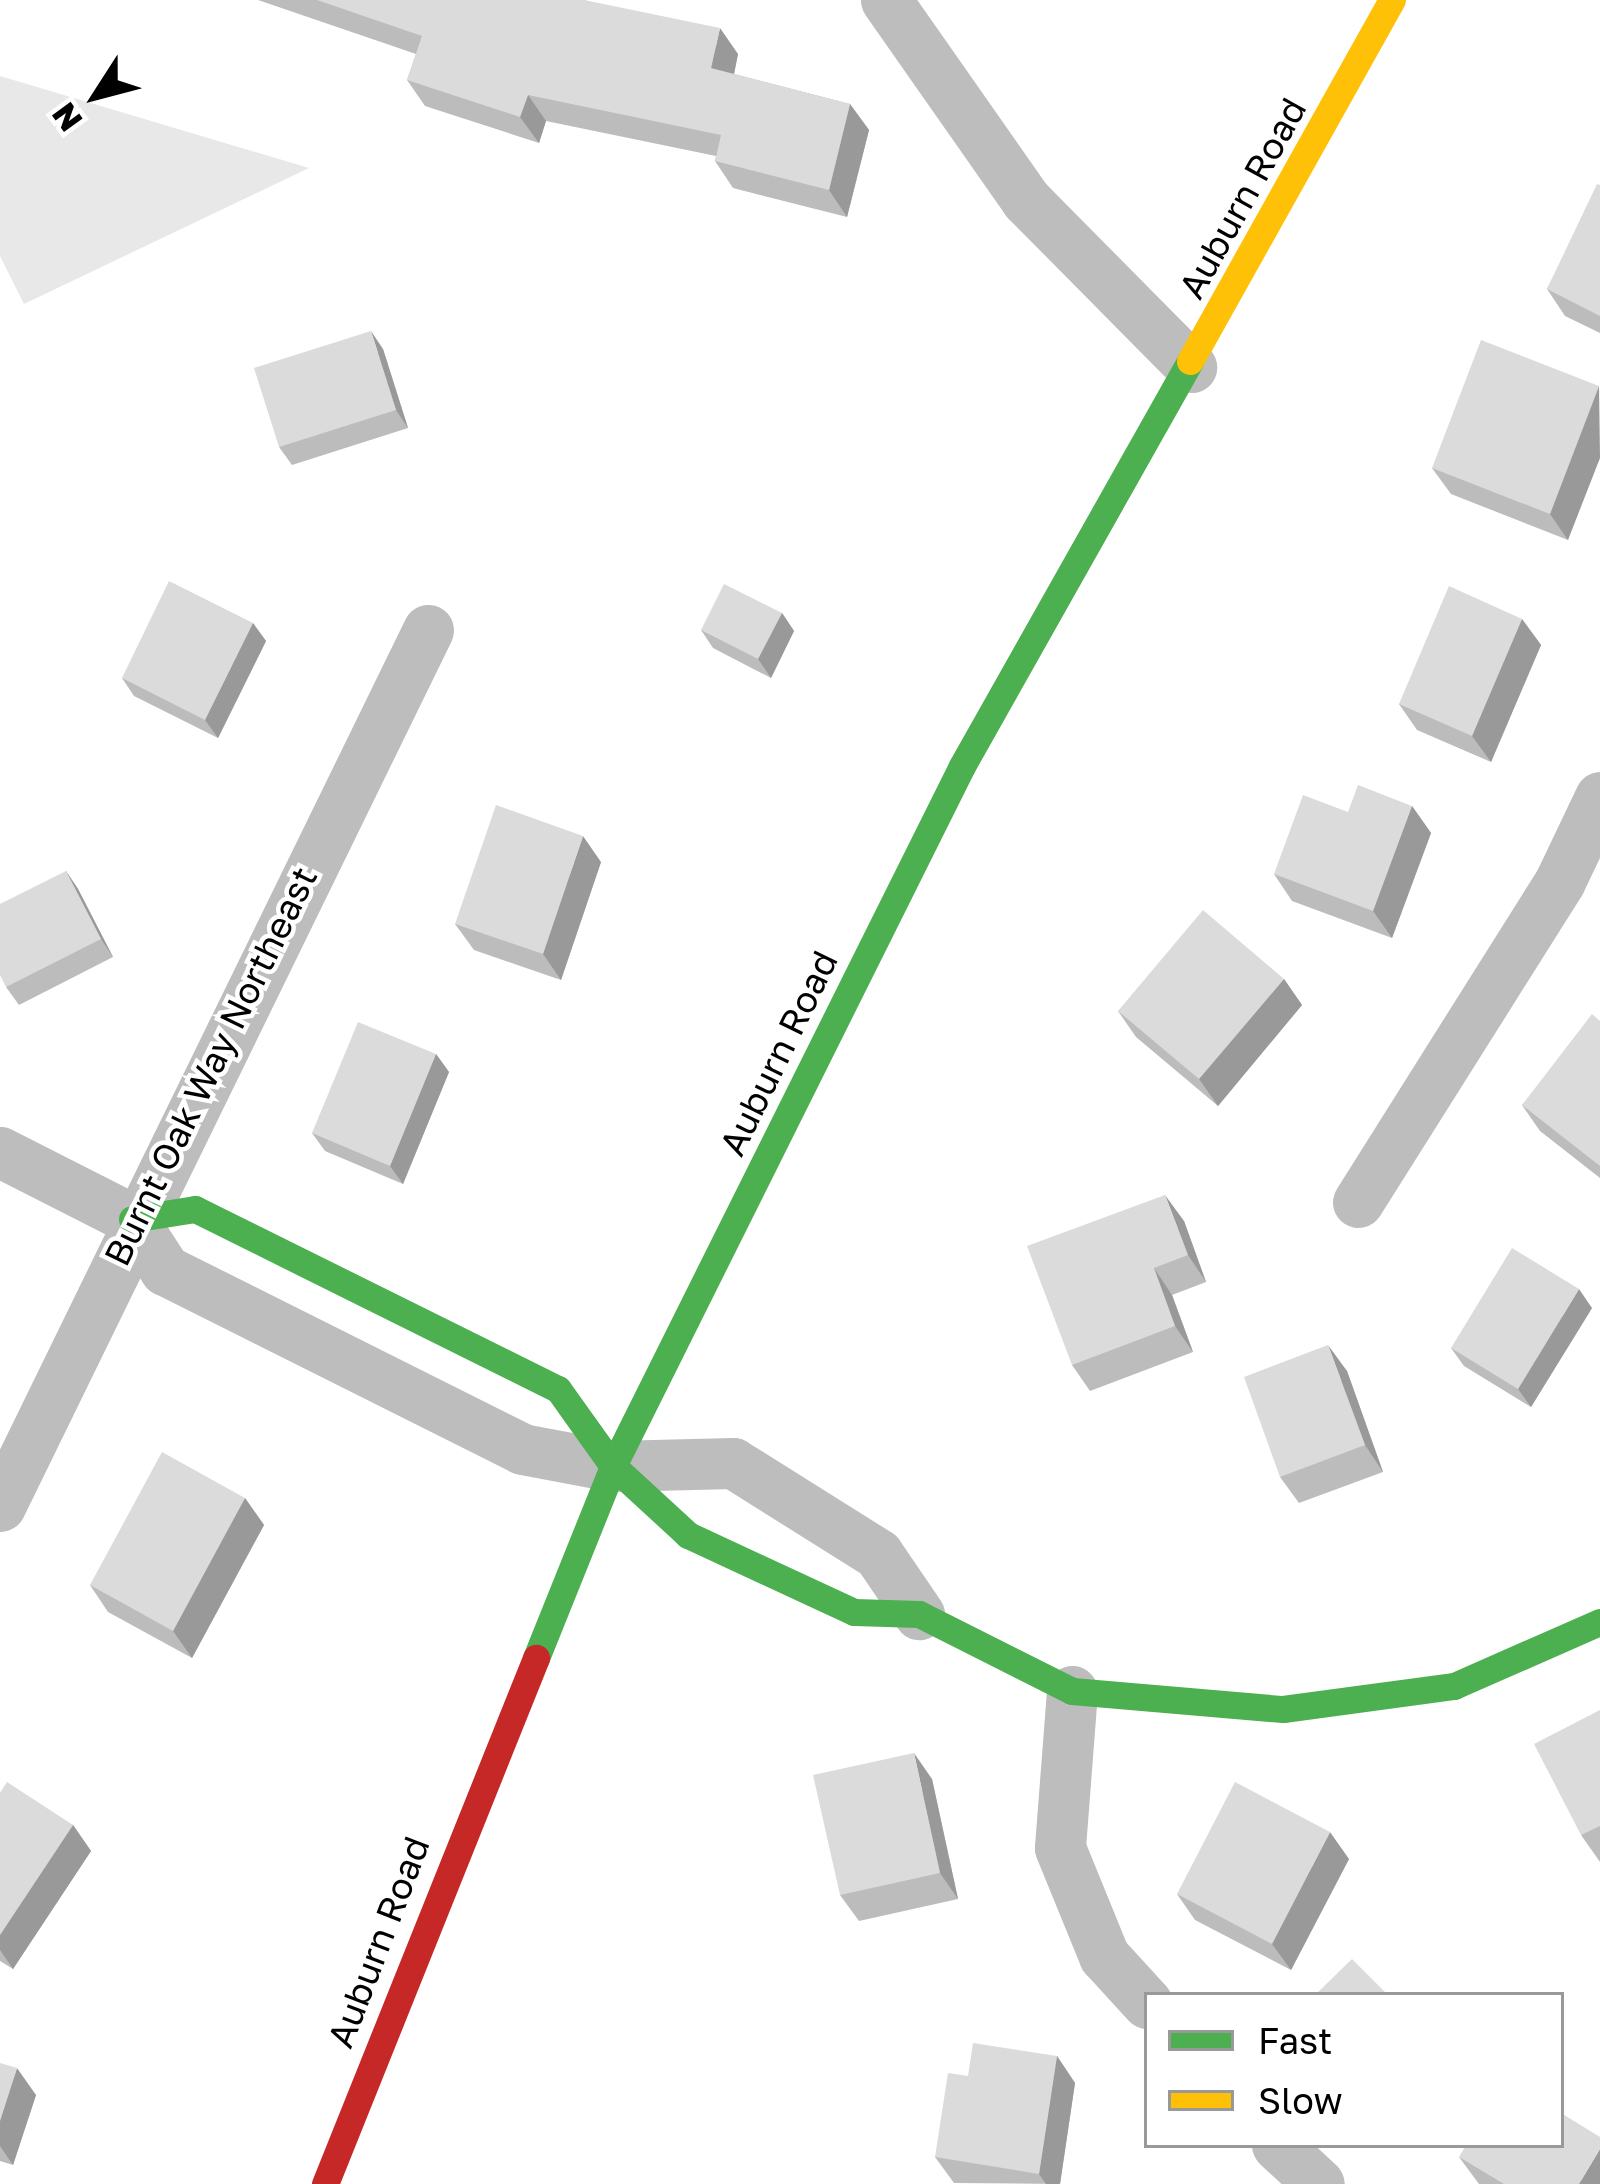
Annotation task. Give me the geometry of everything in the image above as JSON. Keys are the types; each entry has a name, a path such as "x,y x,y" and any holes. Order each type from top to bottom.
{"main road":[{"name":"Auburn Road","path":"325,2184 613,1466 962,766 1191,367 1392,0"},
{"path":"132,1220 195,1209 558,1389 613,1466 688,1535 854,1612 919,1614 1072,1691 1283,1709 1454,1686 1600,1622"}],"street":[{"path":"886,0 1026,200 1191,367"},
{"name":"Burnt Oak Way Northeast","path":"0,1506 132,1220 428,630"},
{"path":"1358,1202 1560,881 1600,797"},
{"path":"0,1152 132,1220 165,1270 522,1449 613,1466 733,1463 878,1555 919,1614"},
{"path":"1072,1691 1060,1848 1104,1957 1144,2000"}],"shaded area":[{"path":"0,76 309,168 24,304 0,256"}],"building":[{"path":"317,0 584,0 720,28 711,68 850,104 829,190 715,161 721,135 528,95 520,117 407,80 422,36"},
{"path":"1600,185 1600,316 1547,289"},
{"path":"371,331 396,410 279,447 254,368"},
{"path":"1481,340 1599,386 1550,514 1432,468"},
{"path":"169,581 253,623 205,720 122,678"},
{"path":"724,584 782,613 758,659 701,630"},
{"path":"1449,586 1522,619 1472,736 1399,704"},
{"path":"1358,785 1412,806 1373,911 1274,874 1303,795 1348,812"},
{"path":"496,805 583,836 543,954 455,924"},
{"path":"66,871 101,939 6,987 0,975 0,904"},
{"path":"1203,910 1284,979 1199,1079 1118,1011"},
{"path":"1592,1014 1600,1021 1600,1166 1522,1105"},
{"path":"358,1022 436,1054 390,1166 312,1133"},
{"path":"1165,1195 1188,1255 1154,1268 1175,1326 1072,1365 1027,1246"},
{"path":"1512,1248 1579,1289 1518,1389 1451,1348"},
{"path":"1328,1345 1365,1445 1280,1477 1244,1377"},
{"path":"162,1452 245,1498 173,1631 90,1585"},
{"path":"1600,1710 1600,1826 1581,1835 1534,1744"},
{"path":"914,1753 940,1873 840,1895 813,1775"},
{"path":"7,1782 73,1825 0,1935 0,1793"},
{"path":"1235,1782 1330,1832 1272,1944 1177,1894"},
{"path":"1352,1959 1385,1992 1318,1992"},
{"path":"973,2043 1057,2056 1039,2174 935,2157 948,2073 968,2076"},
{"path":"0,2063 17,2068 0,2121"},
{"path":"1564,2115 1600,2137 1600,2149 1579,2184 1504,2184 1459,2157 1464,2148 1564,2148"}],"traffic: fast":[{"path":"536,1658 613,1466 962,766 1190,361"},
{"path":"132,1219 195,1209 558,1389 613,1466 688,1535 854,1612 919,1614 1072,1691 1283,1709 1454,1686 1600,1622"}],"traffic: slow":[{"path":"1190,361 1392,0"}],"traffic: jam":[{"path":"325,2184 536,1658"}]}
